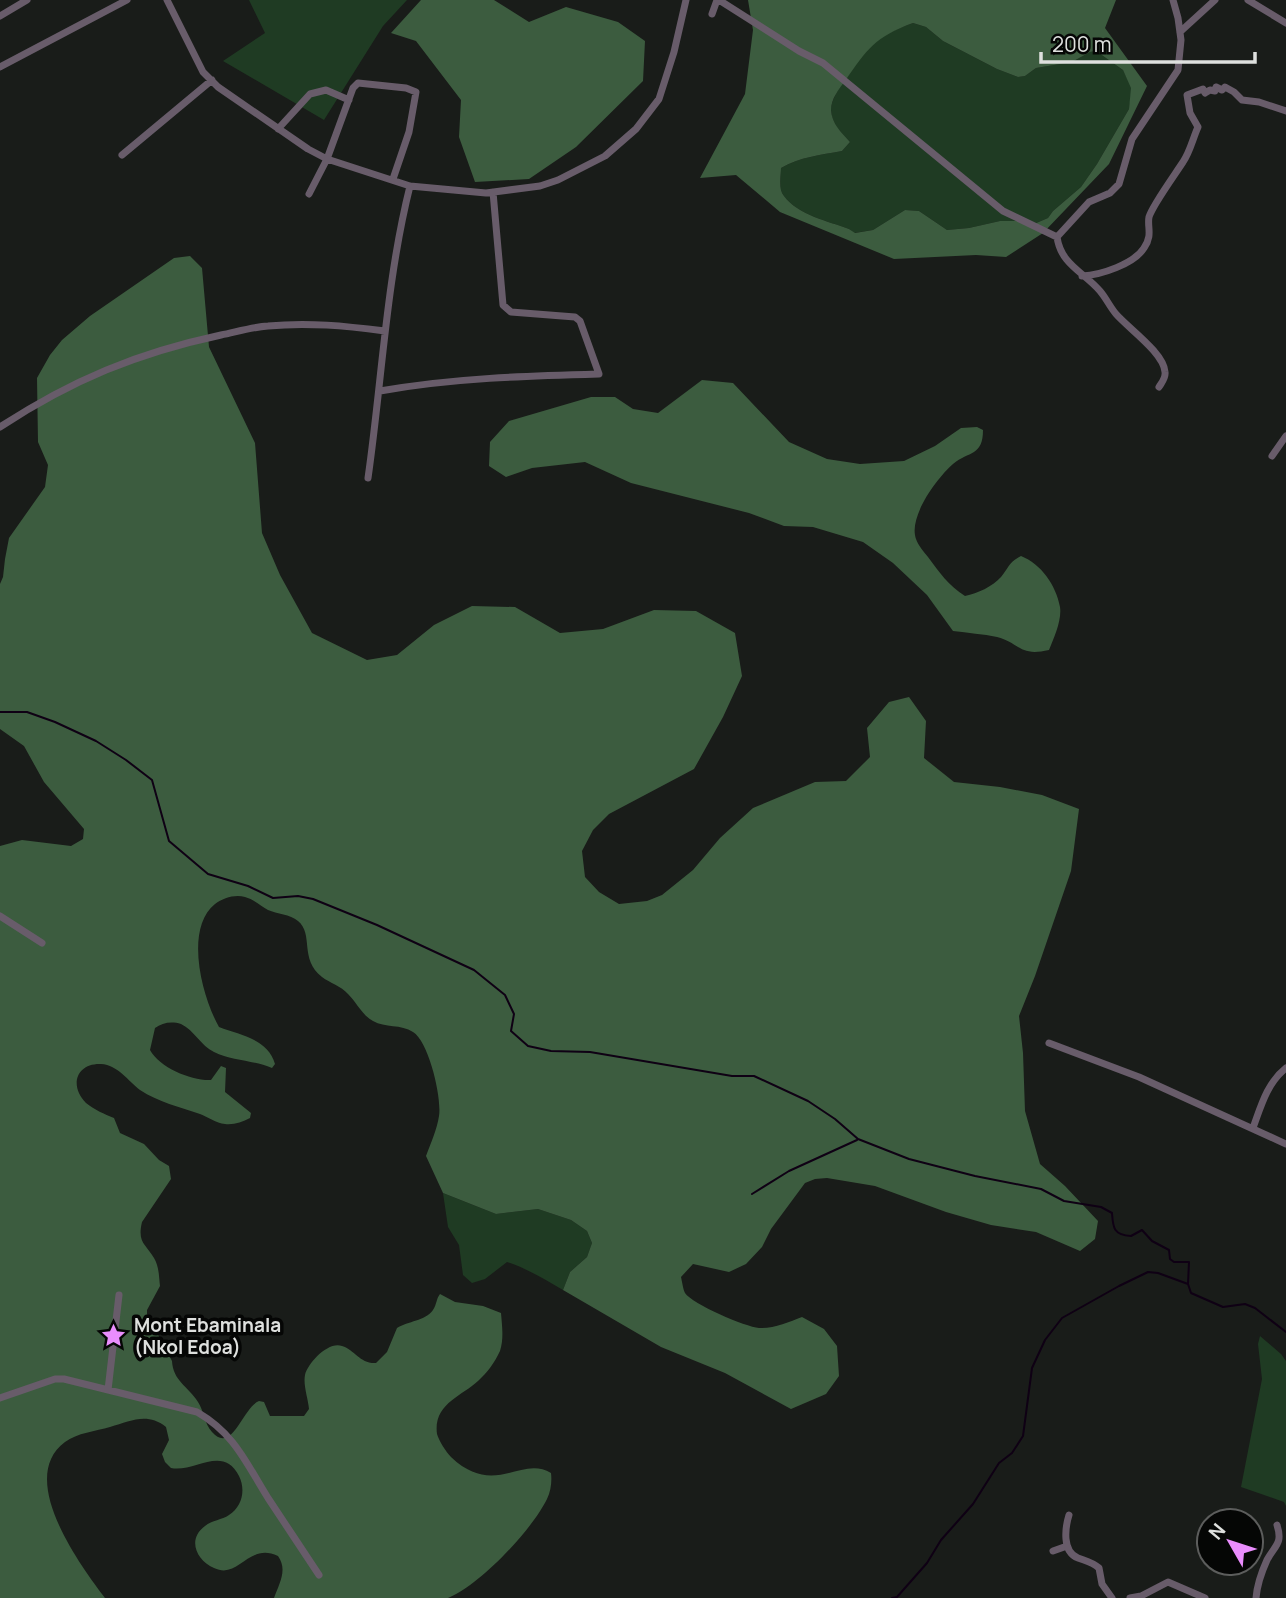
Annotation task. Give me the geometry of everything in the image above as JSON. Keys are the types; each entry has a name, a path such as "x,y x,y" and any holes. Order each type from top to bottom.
{"street":[{"path":"0,16 27,0"},
{"path":"0,67 127,0"},
{"path":"167,0 199,65 212,80 307,149 327,159 410,186 493,192 540,186 573,174 605,156 636,129 659,99 674,52 686,0"},
{"path":"712,14 718,0 823,63 1003,211 1057,237"},
{"path":"1159,387 1165,376 1165,369 1159,359 1115,313 1100,290 1069,265 1058,247 1057,237 1089,202 1110,193 1119,184 1132,139 1178,70 1180,32 1173,0"},
{"path":"1180,32 1215,0"},
{"path":"1248,0 1286,23"},
{"path":"121,155 212,80"},
{"path":"309,194 327,159 352,88 358,83 406,88 416,92 409,132 393,180"},
{"path":"1082,275 1094,275 1129,263 1145,248 1151,230 1149,217 1172,176 1185,160 1198,127 1190,113 1187,94 1203,89 1205,93 1215,91 1216,87 1222,90 1225,86 1242,100 1259,102 1286,111"},
{"path":"278,129 310,94 326,90 349,100"},
{"path":"368,478 393,267 410,186"},
{"path":"380,391 494,377 599,374 580,321 575,317 511,312 503,305 493,192"},
{"path":"0,427 41,400 87,377 188,342 266,326 323,324 386,331"},
{"path":"1272,456 1286,436"},
{"path":"1,919 42,943"},
{"path":"1049,1043 1139,1077 1286,1144"},
{"path":"1253,1128 1265,1095 1276,1076 1286,1068"},
{"path":"1276,1076 1286,1081"},
{"path":"108,1390 120,1295"},
{"path":"0,1398 55,1379 64,1379 197,1412 211,1420 243,1454 319,1575"},
{"path":"1069,1515 1066,1526 1067,1546 1072,1555 1099,1568 1102,1584 1112,1598"},
{"path":"1256,1598 1267,1562 1279,1541 1277,1525"},
{"path":"1053,1551 1067,1546"},
{"path":"1130,1598 1168,1582 1205,1598"}],"green space":[{"path":"249,0 407,0 383,26 324,120 223,61 265,33"},
{"path":"421,0 494,0 529,22 566,7 618,22 645,41 643,81 576,147 529,179 475,182 459,137 461,100 416,41 391,33"},
{"path":"748,0 1116,0 1105,28 1147,86 1109,164 1043,233 1006,257 976,255 894,259 780,212 736,175 700,178 745,94 753,30","holes":["913,23 926,27 943,41 1018,77 1025,76 1036,68 1072,62 1096,51 1123,70 1131,88 1129,109 1081,187 1048,218 1034,224 1000,221 947,230 919,211 905,210 873,230 855,233 805,213 790,203 782,193 781,168 803,159 842,151 850,142 835,124 831,106 838,91 866,52 889,33 900,28"]},
{"path":"913,23 926,27 943,41 997,69 1018,77 1025,76 1036,68 1072,62 1096,51 1123,70 1132,88 1129,109 1081,187 1048,218 1034,224 1000,221 947,230 919,211 905,210 873,230 854,233 805,213 784,196 780,186 781,168 803,159 842,151 850,142 835,124 831,110 839,88 857,62 876,41"},
{"path":"190,256 202,268 209,347 255,443 262,533 280,575 312,633 367,660 397,655 434,625 472,606 515,607 560,633 603,629 654,610 696,611 735,633 742,676 694,769 609,814 593,830 582,851 585,877 599,892 619,904 647,901 662,895 693,870 720,838 753,808 815,782 846,781 870,757 867,728 889,702 909,697 926,721 924,758 954,782 1042,795 1079,809 1071,871 1019,1016 1025,1111 1040,1164 1098,1221 1095,1239 1080,1251 1036,1232 991,1225 875,1186 827,1178 805,1183 771,1229 762,1247 746,1264 729,1272 693,1264 681,1277 684,1291 690,1298 743,1324 759,1328 770,1327 802,1317 824,1329 837,1346 839,1376 826,1394 791,1409 725,1373 661,1347 563,1290 570,1272 587,1257 592,1243 587,1231 571,1220 538,1209 496,1214 443,1193 426,1156 437,1126 439,1108 433,1071 419,1038 408,1030 373,1021 345,991 322,977 311,962 303,926 287,915 268,910 248,898 229,897 215,904 206,915 198,946 202,981 219,1027 260,1043 275,1064 272,1068 221,1055 209,1049 181,1024 164,1024 155,1028 150,1050 169,1068 203,1080 211,1080 221,1066 226,1068 225,1092 251,1113 250,1118 225,1124 169,1104 140,1090 118,1070 107,1065 92,1065 81,1071 78,1090 86,1103 114,1118 120,1133 144,1144 159,1160 169,1166 171,1179 142,1222 143,1243 157,1264 160,1286 147,1314 172,1361 175,1374 194,1396 209,1428 219,1438 226,1438 231,1434 259,1401 264,1402 270,1416 304,1416 309,1409 305,1375 319,1354 337,1345 351,1350 370,1363 376,1363 387,1352 397,1328 430,1314 440,1294 455,1302 483,1306 501,1313 502,1337 498,1355 481,1378 444,1408 439,1415 437,1434 449,1455 466,1469 494,1475 540,1469 551,1473 550,1489 540,1512 503,1556 461,1592 448,1598 274,1598 282,1572 278,1556 259,1554 230,1569 214,1568 198,1555 196,1537 208,1524 226,1517 237,1508 242,1492 239,1476 225,1462 217,1461 171,1468 162,1454 169,1440 166,1427 159,1422 145,1419 132,1420 70,1439 52,1458 47,1477 57,1521 68,1544 105,1598 0,1598 0,846 22,840 71,846 83,839 84,829 44,782 24,746 0,729 0,584 9,538 45,487 48,465 38,442 37,378 50,355 62,340 90,316 174,258"},
{"path":"702,380 733,383 789,442 827,459 860,464 904,461 935,446 961,428 977,427 983,430 978,449 953,464 926,499 916,520 916,539 945,578 965,596 993,584 1011,563 1021,556 1035,564 1051,583 1060,607 1059,623 1049,650 1025,651 997,637 953,631 927,595 893,563 863,542 813,527 784,526 749,513 631,483 585,462 532,468 506,477 489,466 490,442 509,421 591,397 615,397 633,409 658,413"},
{"path":"443,1193 496,1214 538,1209 571,1220 587,1231 592,1243 587,1257 570,1272 563,1290 507,1262 485,1279 472,1283 463,1275 459,1245 448,1227"},
{"path":"1260,1336 1286,1361 1286,1506 1284,1502 1241,1487 1262,1379 1258,1344"}],"waterway":[{"path":"0,712 27,712 55,722 96,741 152,780 169,841 208,874 248,886 273,898 298,896 313,899 474,970 505,995 514,1014 511,1031 528,1046 551,1051 590,1052 732,1076 754,1076 808,1101 858,1139 909,1159 1041,1189 1064,1201 1101,1207 1112,1213 1117,1232 1131,1236 1142,1230 1152,1241 1169,1250 1170,1259 1174,1262 1189,1262 1188,1284 1191,1293 1223,1307 1245,1304 1255,1308 1286,1332"},
{"path":"752,1194 789,1171 857,1140"},
{"path":"892,1598 897,1597 927,1563 941,1540 973,1504 999,1463 1012,1453 1023,1436 1032,1368 1045,1340 1062,1318 1148,1272 1188,1284"}],"place":[{"name":"Mont Ebaminala (Nkol Edoa)","path":"114,1336"}]}
